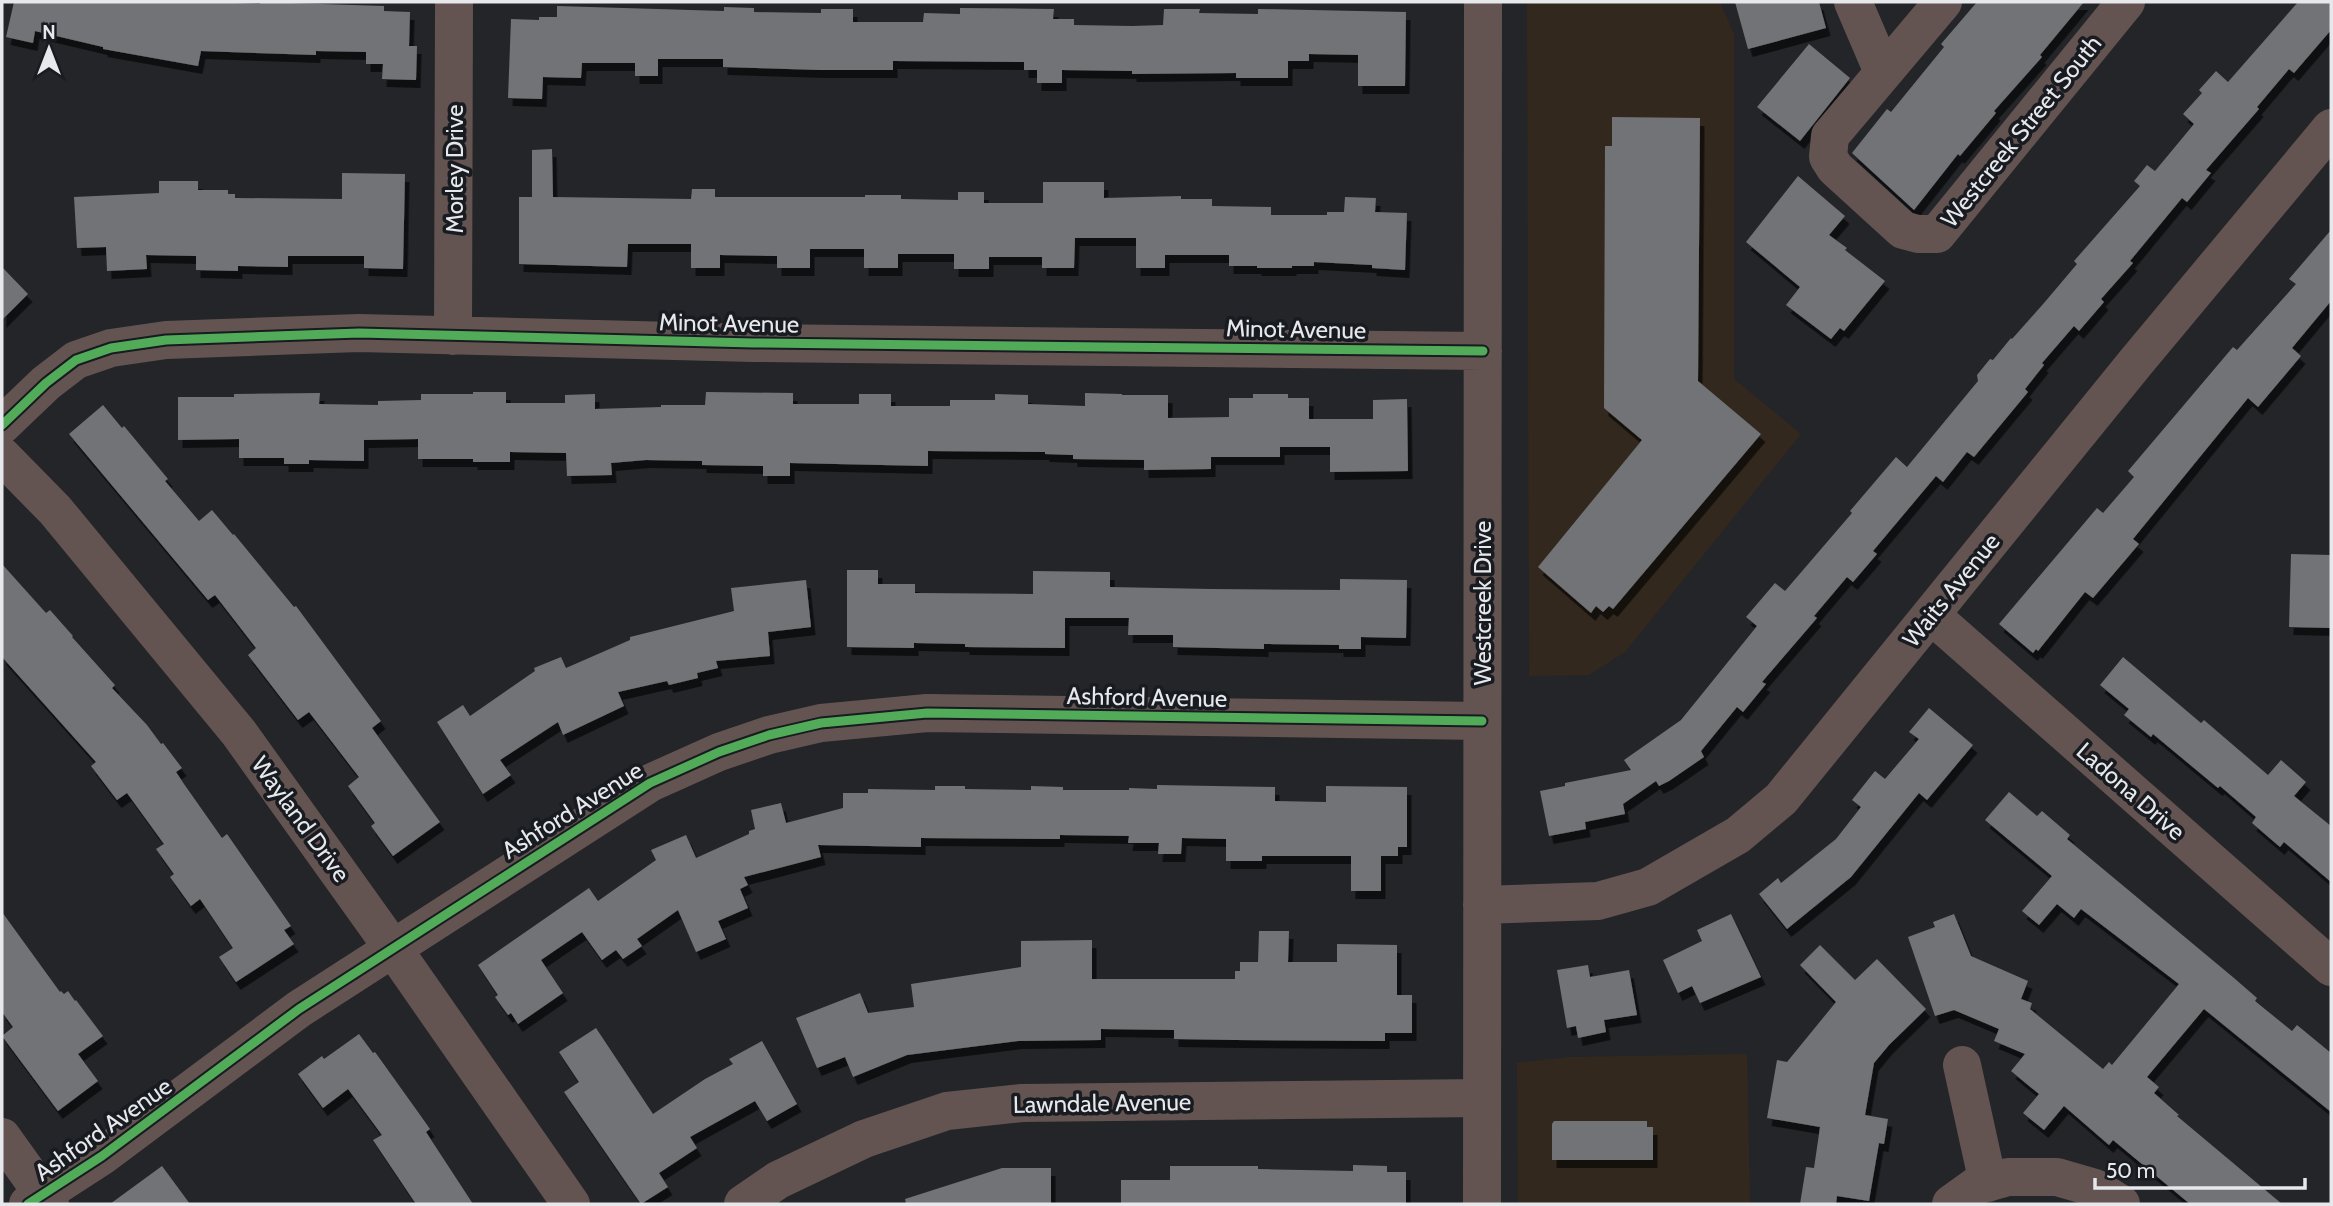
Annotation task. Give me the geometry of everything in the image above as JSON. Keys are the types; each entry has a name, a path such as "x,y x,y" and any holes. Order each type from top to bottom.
{"street":[{"name":"Morley Drive","path":"453,336 454,2"},
{"name":"Westcreek Drive","path":"1482,1204 1483,2"},
{"path":"1853,2 1883,72 1943,2"},
{"name":"Westcreek Street South","path":"1883,72 1830,136 1828,157 1835,168 1903,230 1918,234 1937,234 2126,2"},
{"name":"Waits Avenue","path":"1482,905 1598,901 1648,887 1738,835 1781,799 2136,362 2331,128"},
{"name":"Minot Avenue","path":"2,425 46,383 76,360 111,348 166,340 359,333 754,343 1483,351"},
{"name":"Wayland Drive","path":"2,456 55,510 239,733 571,1204"},
{"name":"Ladona Drive","path":"1931,615 2331,967"},
{"name":"Ashford Avenue","path":"41,1201 299,1009 392,947 650,783 719,752 769,735 821,723 927,713 1482,721"},
{"path":"1962,1065 1988,1183"},
{"name":"Lawndale Avenue","path":"743,1204 778,1180 864,1139 947,1111 1022,1103 1482,1098"},
{"path":"2,1137 41,1201"},
{"path":"1951,1204 1976,1186 2008,1177 2057,1177 2095,1188 2121,1204"}],"shaded area":[{"path":"1527,2 1720,2 1734,34 1734,379 1801,434 1625,652 1589,675 1529,676"},
{"path":"1747,1054 1750,1204 1518,1204 1517,1063 1569,1057"}],"building":[{"path":"14,2 260,2 384,6 384,11 410,12 409,46 417,46 416,80 382,79 383,64 366,64 366,52 316,51 316,55 201,51 198,66 103,49 35,31 33,43 6,37"},
{"path":"1735,2 1819,2 1826,28 1748,49"},
{"path":"1977,2 2084,2 2040,55 2042,57 1994,111 1996,113 1960,156 1958,154 1914,210 1852,153 1887,109 1891,112 1944,47 1941,44"},
{"path":"2298,2 2331,2 2331,30 2294,73 2289,69 2257,107 2259,109 2206,170 2211,173 2187,202 2182,198 2130,261 2133,263 2101,299 2104,302 2079,331 2074,326 2042,363 2044,365 2025,389 2028,392 1974,457 1967,452 1943,482 1936,476 1873,551 1877,554 1853,582 1847,577 1814,616 1817,618 1762,682 1766,684 1743,712 1737,707 1701,751 1704,757 1659,786 1656,781 1623,804 1625,814 1585,822 1586,829 1549,836 1540,791 1565,786 1565,783 1631,770 1624,760 1681,720 1757,626 1746,617 1775,583 1785,591 1896,457 1907,467 1978,381 1977,375 1990,359 1993,360 2044,303 2077,264 2074,261 2140,186 2134,181 2147,165 2155,171 2194,124 2183,114 2202,93 2199,90 2216,71 2228,82"},
{"path":"557,6 724,11 724,7 754,8 754,12 821,13 821,9 853,9 853,22 923,22 924,13 960,14 960,8 1054,9 1053,19 1074,19 1074,25 1132,26 1163,25 1164,9 1200,9 1199,13 1258,14 1258,9 1406,12 1405,86 1358,86 1358,55 1309,54 1309,61 1288,61 1288,78 1236,78 1236,73 1132,74 1132,71 1062,70 1062,83 1037,83 1037,70 1024,70 1024,62 893,61 893,70 820,70 723,67 723,59 658,59 658,76 635,76 635,63 582,63 581,78 543,77 542,99 508,98 511,19 539,20 539,17 557,17"},
{"path":"1809,44 1850,78 1800,141 1757,107"},
{"path":"1612,117 1700,118 1698,381 1761,434 1613,609 1609,606 1603,612 1596,606 1591,613 1538,567 1642,440 1604,408 1605,146 1612,146"},
{"path":"552,149 553,197 691,199 692,189 715,189 715,197 901,195 901,199 958,200 958,192 984,192 984,203 1043,203 1043,182 1104,182 1104,198 1181,196 1181,199 1212,199 1212,206 1271,207 1271,215 1327,215 1327,212 1344,212 1345,197 1376,198 1375,212 1407,213 1405,270 1314,262 1314,266 1292,268 1229,266 1229,255 1165,255 1165,268 1136,268 1136,238 1075,238 1074,268 1042,268 1042,257 989,257 989,269 954,269 954,254 898,254 898,268 864,268 864,249 810,249 810,268 777,268 777,256 720,255 720,268 691,268 691,244 628,244 627,267 519,264 519,197 532,197 532,150"},
{"path":"342,173 405,174 403,269 364,268 364,256 288,256 288,267 238,266 238,271 196,270 196,256 146,255 147,269 107,271 106,247 77,248 74,197 159,193 159,181 198,181 198,190 228,190 228,194 235,194 235,198 342,199"},
{"path":"1798,176 1845,216 1829,235 1885,281 1844,331 1840,328 1831,339 1786,305 1800,287 1746,242"},
{"path":"2331,230 2331,301 2292,348 2301,356 2258,407 2248,398 2133,539 2139,544 2093,598 2085,592 2038,651 2036,649 2033,653 1999,624 2097,508 2103,513 2134,477 2128,471 2233,347 2237,350 2296,284 2289,279"},
{"path":"2,267 28,294 2,320"},
{"path":"506,392 506,403 565,403 565,395 595,394 595,409 705,405 706,392 793,393 793,404 859,404 859,394 891,394 891,406 950,406 950,400 995,400 995,394 1028,395 1028,404 1085,406 1085,393 1168,395 1168,418 1229,417 1229,398 1253,398 1253,394 1288,394 1288,398 1309,398 1309,419 1373,419 1373,400 1407,399 1408,471 1330,472 1330,447 1280,447 1280,457 1211,457 1211,469 1144,470 1144,460 1073,459 1073,455 1045,452 928,451 928,466 790,463 790,476 763,476 763,466 702,465 702,461 646,460 611,463 612,475 567,476 566,453 510,452 510,462 418,459 418,439 364,440 364,461 309,460 309,464 284,464 284,458 239,458 239,439 178,440 178,397 320,393 319,404 378,405 378,401 421,400 421,394"},
{"path":"103,405 168,479 165,481 199,521 212,510 234,534 294,607 296,606 381,721 372,728 440,822 393,856 371,826 375,823 348,786 359,777 309,712 298,720 248,655 256,648 215,595 208,600 69,434"},
{"path":"2291,554 2331,555 2331,628 2289,627"},
{"path":"2,564 46,613 50,610 115,685 112,688 161,744 163,743 182,768 176,772 184,784 222,838 227,834 291,926 284,930 294,944 236,982 219,957 233,948 200,899 191,906 170,877 174,874 156,849 164,844 127,793 117,800 91,766 96,762 2,657"},
{"path":"847,570 878,570 878,584 915,584 915,593 1033,594 1033,571 1110,572 1110,587 1340,590 1340,579 1407,580 1406,638 1361,637 1361,649 1339,649 1339,645 1264,644 1264,649 1173,647 1173,635 1128,635 1129,618 1065,618 1065,648 965,647 965,644 914,643 914,648 847,647"},
{"path":"806,580 811,627 768,632 770,656 716,661 718,668 697,673 698,678 669,685 667,681 618,692 624,706 563,735 558,722 500,760 511,775 483,794 437,722 463,705 470,716 535,671 534,668 561,657 566,668 630,640 630,637 734,611 731,588"},
{"path":"2123,657 2201,723 2204,720 2268,775 2281,760 2306,782 2294,796 2331,826 2331,882 2284,842 2280,847 2252,823 2256,817 2220,786 2218,788 2153,734 2151,737 2124,715 2129,709 2100,685"},
{"path":"1929,708 1973,745 1927,800 1919,793 1851,877 1787,929 1759,894 1778,878 1781,883 1836,839 1861,807 1852,800 1875,771 1885,779 1919,739 1909,732"},
{"path":"1157,785 1275,787 1275,801 1326,802 1326,786 1407,787 1407,847 1398,847 1398,856 1381,856 1381,891 1351,891 1351,856 1262,856 1262,861 1226,861 1226,839 1182,838 1181,854 1158,854 1159,843 1128,843 1129,836 1060,835 1060,839 921,838 921,847 818,845 821,857 744,877 748,885 740,889 748,908 718,921 726,939 696,952 678,910 637,939 642,946 623,959 616,950 602,960 582,932 541,960 563,993 518,1024 495,997 498,995 478,965 589,888 598,901 656,860 651,850 686,835 696,858 749,834 749,831 755,829 751,810 781,803 786,823 843,808 843,793 868,793 868,789 935,790 935,786 965,786 965,789 1031,790 1031,786 1063,787 1063,790 1129,790 1157,789"},
{"path":"2009,792 2037,816 2042,811 2070,835 2067,839 2234,978 2257,998 2255,1001 2292,1031 2297,1025 2331,1053 2331,1112 2204,1009 2147,1077 2159,1087 2154,1093 2179,1115 2177,1116 2282,1204 2190,1204 2113,1140 2109,1145 2064,1106 2044,1130 2023,1113 2039,1094 2011,1071 2025,1054 1994,1041 1999,1029 1954,1010 1935,1016 1908,937 1935,927 1933,922 1954,914 1971,956 2028,981 2021,999 2032,1003 2030,1009 2103,1069 2109,1062 2112,1065 2179,984 2081,909 2074,918 2057,904 2039,925 2022,911 2052,876 1985,820"},
{"path":"2,912 60,992 64,994 68,991 103,1036 78,1054 98,1081 58,1111 2,1036 13,1027 2,1012"},
{"path":"1731,914 1761,977 1700,1003 1692,986 1678,993 1663,960 1702,941 1697,930"},
{"path":"1259,931 1289,931 1288,962 1337,962 1337,944 1397,945 1397,995 1412,995 1412,1033 1385,1033 1385,1041 1235,1040 1174,1039 1174,1030 1101,1029 1101,1040 1018,1041 907,1055 853,1077 845,1057 817,1068 796,1018 860,993 868,1013 914,1007 911,984 1021,967 1021,941 1092,940 1092,979 1235,979 1235,971 1240,971 1240,962 1258,962"},
{"path":"1820,945 1855,980 1877,959 1926,1009 1874,1063 1865,1115 1888,1119 1884,1144 1879,1143 1869,1201 1837,1196 1836,1204 1800,1204 1806,1167 1814,1168 1820,1127 1767,1118 1777,1060 1787,1062 1836,1002 1800,965"},
{"path":"1588,965 1590,977 1629,970 1637,1015 1604,1020 1606,1032 1578,1038 1576,1026 1567,1028 1557,970"},
{"path":"596,1028 653,1114 705,1079 733,1064 729,1059 762,1041 797,1104 767,1121 755,1101 690,1137 697,1148 659,1173 668,1187 641,1204 564,1092 579,1082 559,1052"},
{"path":"359,1034 430,1129 426,1132 473,1204 416,1204 373,1140 382,1135 348,1089 323,1108 298,1074"},
{"path":"1554,1121 1647,1121 1647,1127 1653,1127 1653,1160 1552,1160"},
{"path":"1353,1165 1387,1166 1387,1172 1406,1172 1406,1204 1121,1204 1121,1180 1170,1180 1170,1166 1258,1166 1258,1169 1353,1171"},
{"path":"162,1166 190,1204 110,1204"},
{"path":"1002,1168 1051,1168 1051,1204 906,1204 905,1199"}],"cycle path":[{"path":"2,425 46,383 76,360 111,348 166,340 359,333 753,343 1483,351"},
{"path":"28,1204 102,1156 299,1009 650,783 719,752 769,735 821,723 927,713 1482,721"}]}
